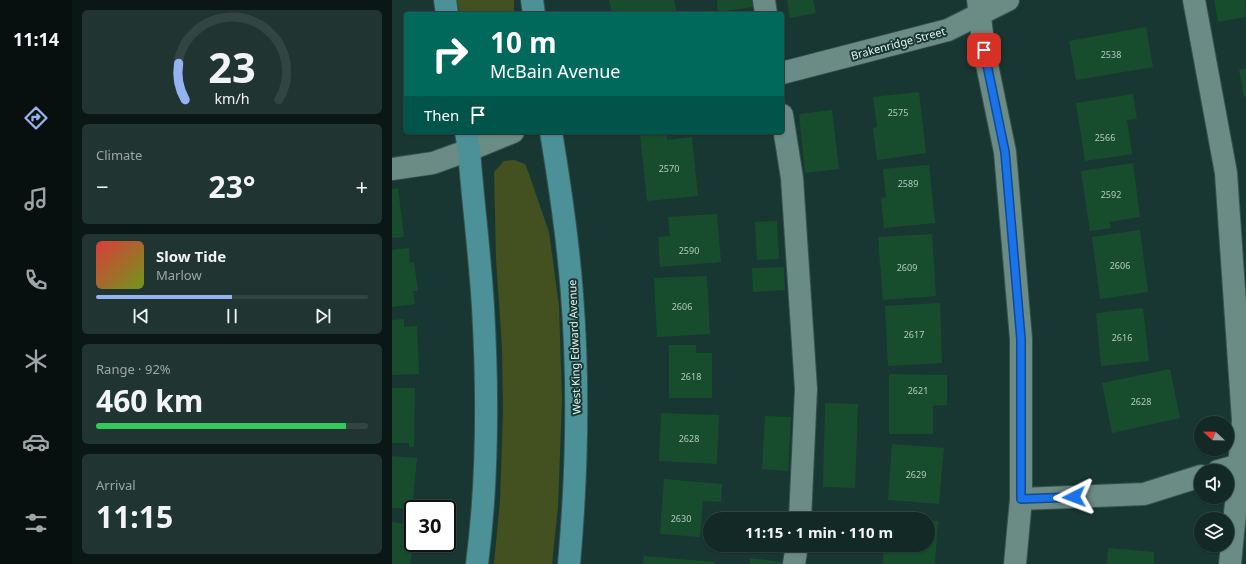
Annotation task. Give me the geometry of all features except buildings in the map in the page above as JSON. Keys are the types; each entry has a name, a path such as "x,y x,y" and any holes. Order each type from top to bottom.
{"main road":[{"path":"445,0 448,12"},
{"path":"532,0 534,12"},
{"name":"West King Edward Avenue","path":"551,134 565,224 572,294 576,357 577,435 574,514 569,564"},
{"path":"468,141 483,305 486,362 486,448 477,564"}],"street":[{"path":"764,0 766,12"},
{"name":"Brakenridge Street","path":"784,72 948,30 979,7 1008,0"},
{"path":"1194,0 1226,173 1243,420 1243,463 1230,564"},
{"path":"979,7 984,50 1005,152 1021,339 1021,499 1015,564"},
{"path":"784,128 792,178 806,389 800,512"},
{"path":"392,169 433,163 468,141 503,134"},
{"path":"1021,499 1144,494 1194,478"},
{"path":"794,564 796,552"}],"green space":[{"path":"457,0 514,0 514,12 460,12"},
{"path":"514,160 525,164 549,232 559,306 562,399 558,507 552,564 494,564 500,501 503,411 502,347 496,259 494,172 504,161"}],"route":[{"path":"984,50 1005,152 1021,339 1021,499 1074,497"}]}
